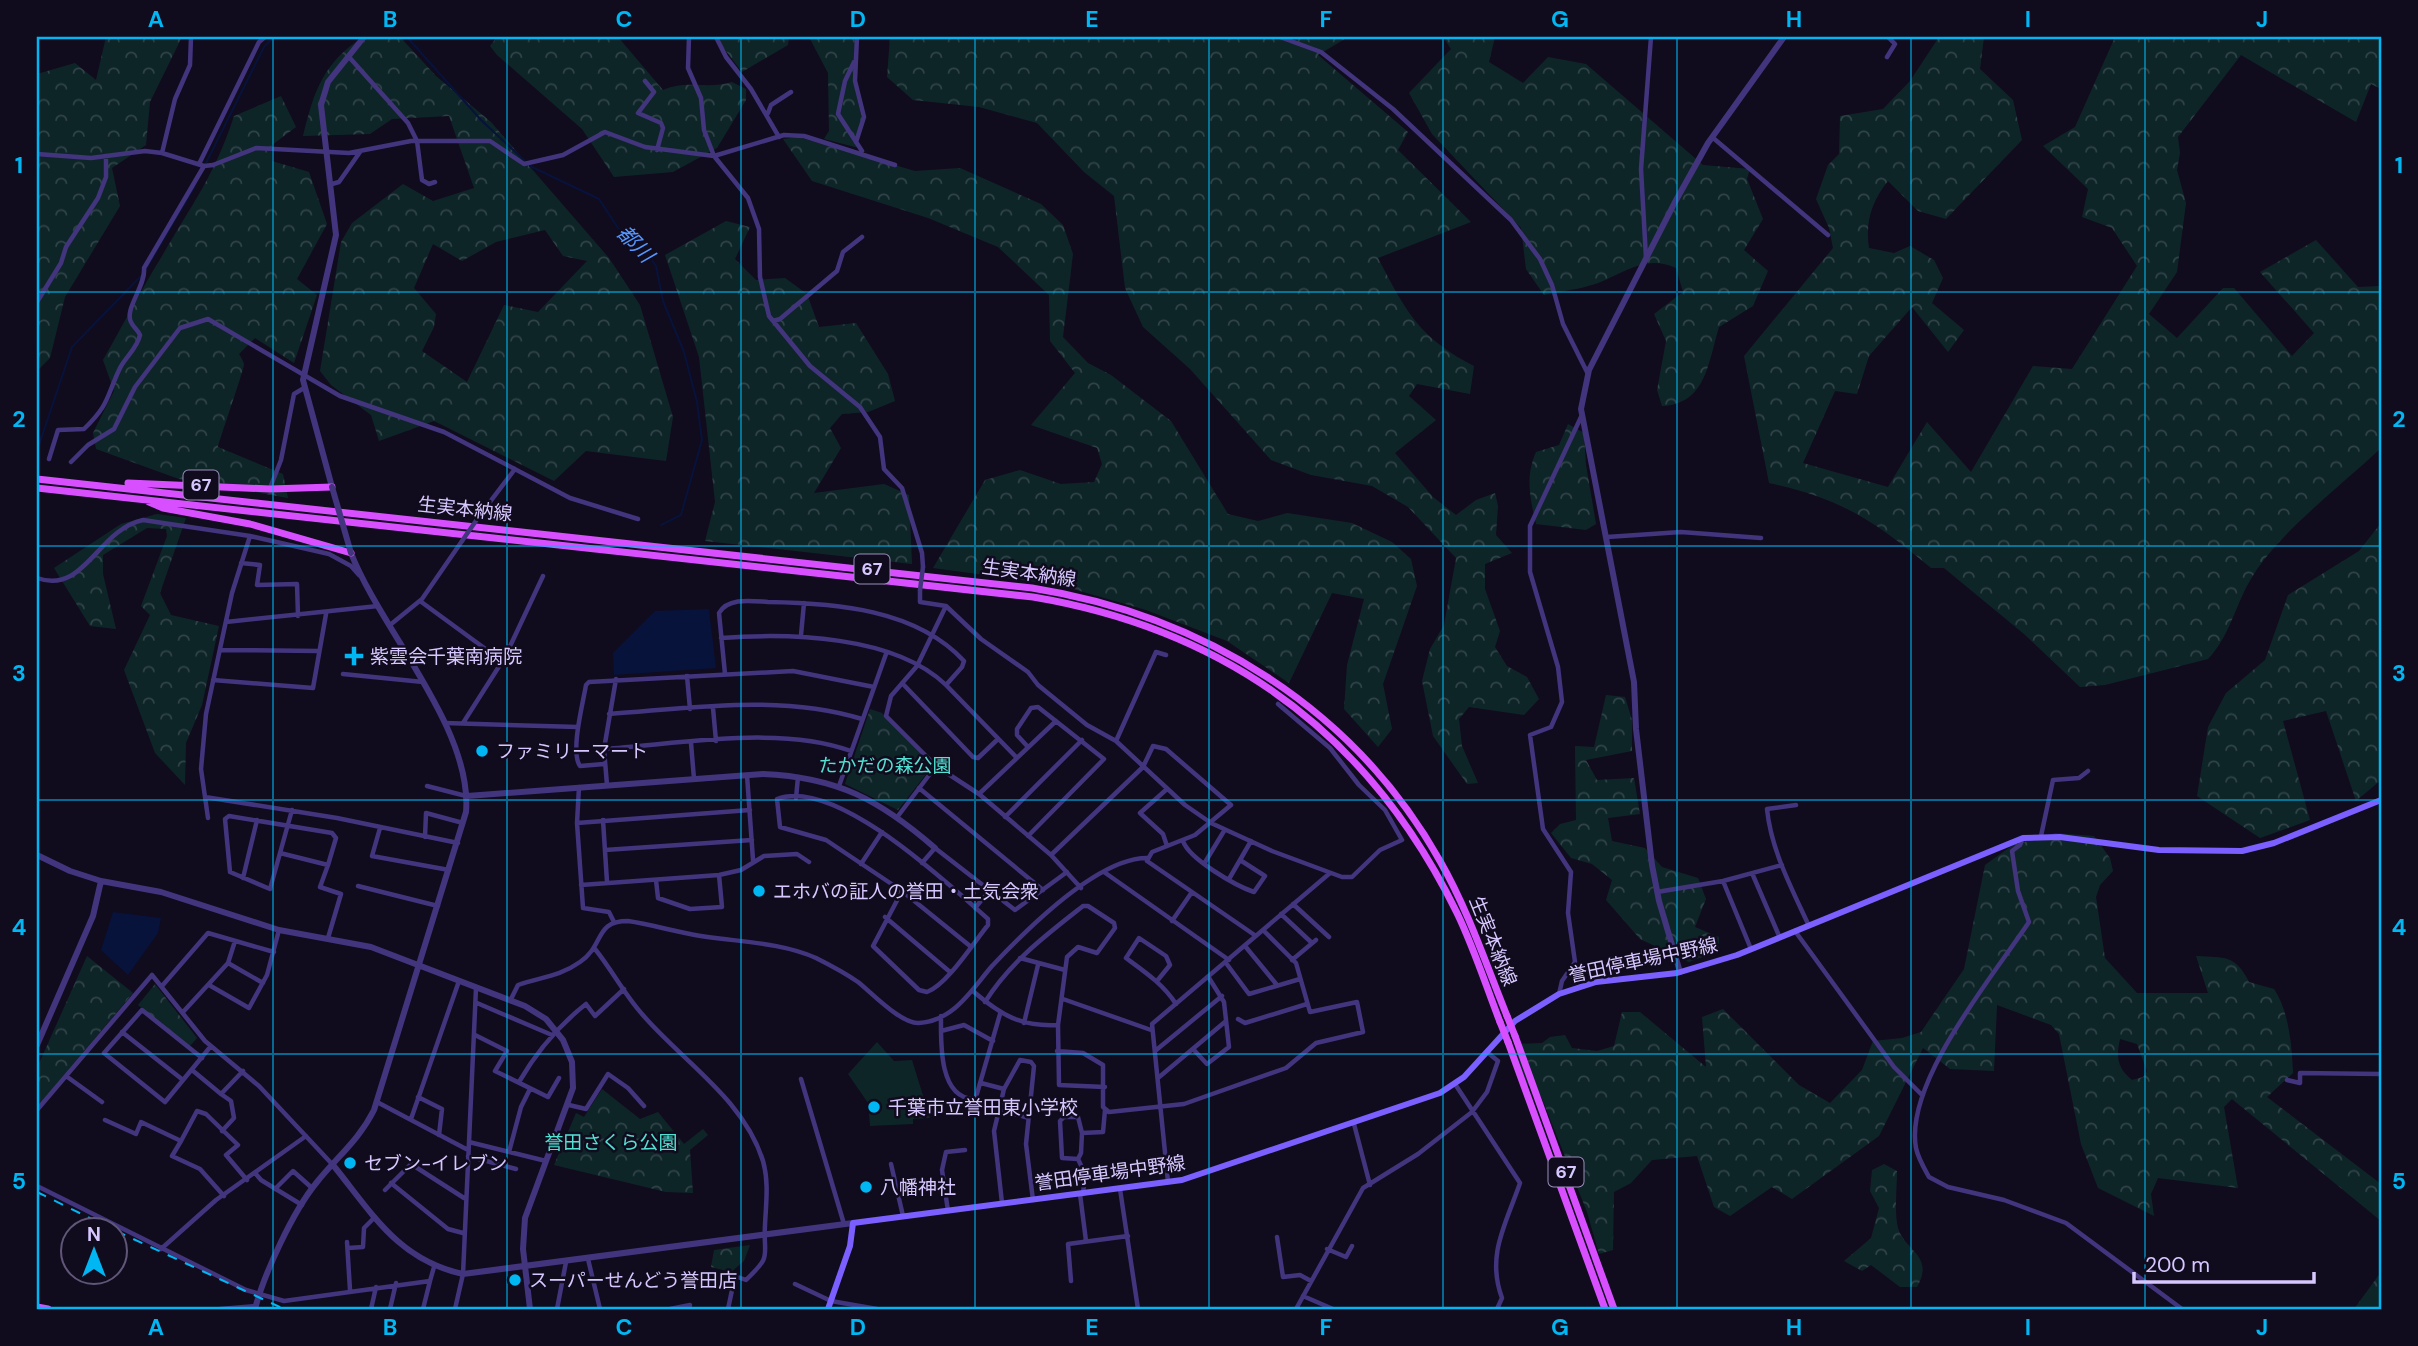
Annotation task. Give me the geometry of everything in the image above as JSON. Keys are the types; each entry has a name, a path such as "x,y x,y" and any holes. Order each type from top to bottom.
{"main road":[{"name":"生実本納線","path":"37,479 1031,588 1116,605 1161,620 1220,648 1275,681 1317,712 1363,755 1414,819 1440,861 1458,896 1507,1016 1511,1039 1605,1309"},
{"name":"67","path":"71,481 270,489 332,487"},
{"name":"生実本納線","path":"37,488 1033,597 1108,613 1161,630 1212,653 1282,696 1341,746 1374,782 1419,842 1458,915 1500,1022 1511,1039 1614,1309"},
{"name":"67","path":"137,498 163,508 225,518 351,554"},
{"name":"誉田停車場中野線","path":"853,1223 1168,1183 1227,1167 1440,1093 1455,1084 1515,1021 1559,994 1596,982 1680,972 1752,949 2023,838 2042,836 2159,850 2242,851 2274,843 2381,800"},
{"path":"828,1309 850,1246 853,1223"},
{"path":"37,1307 48,1309"}],"street":[{"path":"162,153 175,99 190,65 191,37"},
{"path":"49,460 58,429 84,429 106,405 120,368 138,344 140,335 131,323 129,312 145,282 144,268 202,165 259,42 265,37"},
{"path":"220,1309 256,1308 302,1205 312,1188 359,1137 377,1102 465,823 467,796 464,776 444,723 423,682 360,576 351,554 304,388 303,374 336,235 322,98 328,82 364,37"},
{"path":"716,37 731,65 767,114 779,137"},
{"path":"856,142 864,117 855,81 857,37"},
{"path":"1280,37 1321,52 1393,109 1511,220 1540,258 1552,285 1563,324 1588,374"},
{"path":"1646,259 1642,228 1641,169 1651,37"},
{"path":"1559,994 1562,981 1575,962 1568,913 1571,872 1543,829 1530,735 1551,727 1562,702 1555,650 1530,572 1530,526 1581,417 1588,374 1646,259 1712,137 1784,37"},
{"path":"1887,57 1895,44 1888,37"},
{"path":"689,38 688,68 701,98 704,130 714,156 744,193 754,213 761,237 760,277 765,304 772,321 799,355 825,381 860,407 880,437 884,469 902,488 922,553 920,602 946,606 981,639 1028,672 1038,685 1087,725 1116,741 1167,789 1211,823 1224,831 1330,873 1352,877 1380,850 1402,840 1385,810 1359,785 1330,748 1278,704"},
{"path":"349,57 408,122 417,141 422,180 429,184 435,182"},
{"path":"856,58 845,81 838,108 846,129 863,152"},
{"path":"645,80 654,92 638,113 661,123 663,128 657,149"},
{"path":"767,114 771,104 791,92"},
{"path":"37,154 106,156 162,153 202,165 214,165 256,148 327,153 360,152 417,141 490,141 524,164 563,155 605,132 657,149 714,156 779,137 804,136 863,152 895,165"},
{"path":"1712,137 1828,235"},
{"path":"332,184 339,182 360,152"},
{"path":"37,302 61,262 66,247 97,198 106,177 106,156"},
{"path":"772,321 780,319 837,271 843,253 862,237"},
{"path":"71,462 88,445 114,429 135,387 180,327 214,320 340,397 444,432 569,498 638,519"},
{"path":"270,489 281,460 294,394 304,388"},
{"path":"1581,417 1634,682 1636,729 1657,892 1680,972"},
{"path":"390,625 420,601 515,469"},
{"path":"37,578 60,582 69,579 99,547 143,520 250,536 329,554 351,566 360,576"},
{"path":"1607,537 1681,532 1761,538"},
{"path":"208,818 202,746 226,622 250,536"},
{"path":"241,563 260,565 257,585 297,584 298,616"},
{"path":"463,723 502,661 543,576"},
{"path":"420,601 502,661"},
{"path":"725,674 719,613 727,605 738,601 804,603 864,611 947,643 964,661 946,685"},
{"path":"800,635 804,603"},
{"path":"226,622 326,614 378,606"},
{"path":"946,606 916,666 891,696 886,716 936,766 979,794 1051,855 1081,888"},
{"path":"213,680 313,688 326,614"},
{"path":"721,638 800,635 836,640 886,653 931,671 1017,758"},
{"path":"220,650 319,651"},
{"path":"1116,741 1156,652 1166,655"},
{"path":"839,786 886,653"},
{"path":"604,764 580,766 576,761 578,727 586,685 594,681 793,671 874,687"},
{"path":"343,674 423,682"},
{"path":"687,676 690,709"},
{"path":"607,785 604,749 616,680"},
{"path":"902,683 973,757 978,758 998,739"},
{"path":"609,714 767,704 805,706 862,719"},
{"path":"1028,747 1016,732 1031,708 1038,707 1082,740 1102,757 1103,762 1028,836"},
{"path":"713,708 716,741"},
{"path":"979,794 1056,721"},
{"path":"444,723 578,727"},
{"path":"604,749 786,738 820,742 851,751"},
{"path":"1004,817 1082,740"},
{"path":"691,743 694,779"},
{"path":"511,999 517,985 549,978 580,962 595,949 605,928 614,922 639,923 814,957 856,981 905,1020 918,1023 941,1016 974,992 990,969 1044,915 1104,872 1137,858 1147,858 1182,841 1211,823 1231,806 1229,801 1166,749 1153,746 1143,767 1051,855"},
{"path":"898,816 936,766"},
{"path":"2042,836 2053,780 2079,778 2088,771"},
{"path":"427,786 467,796 747,775 799,776 839,786 867,797 898,816 1015,910 1067,872"},
{"path":"747,775 753,860"},
{"path":"796,798 799,776"},
{"path":"579,787 578,823 584,910 609,912 614,922"},
{"path":"919,789 1043,890"},
{"path":"1167,789 1140,813 1163,834 1167,846"},
{"path":"205,797 292,810 458,843"},
{"path":"902,891 885,917 873,946 919,990 932,990 950,972 970,946 988,921 882,832 844,810 796,798 777,799 780,827 826,840 902,891 970,946"},
{"path":"1796,805 1767,809 1782,865 1809,926"},
{"path":"292,810 288,824 270,889 230,872 225,819 229,816 288,824 332,833 336,838 320,887 341,894 328,938"},
{"path":"578,823 750,810"},
{"path":"425,837 426,813 465,823"},
{"path":"243,877 257,820"},
{"path":"603,820 607,882"},
{"path":"380,828 372,856 450,870"},
{"path":"1204,864 1224,831"},
{"path":"861,864 882,832"},
{"path":"2023,838 2020,845 2012,851 2018,891 2029,922 1980,991 1930,1074 1922,1095 1916,1146 1929,1177 1948,1187 2004,1200 2066,1223 2182,1309"},
{"path":"605,850 752,841"},
{"path":"1182,841 1185,848 1204,864 1254,892 1265,880 1261,872 1240,860"},
{"path":"1229,879 1251,841"},
{"path":"922,863 935,848"},
{"path":"280,853 328,865"},
{"path":"37,855 70,871 101,881 160,892 279,930 371,947 511,999 537,1012 572,1062 573,1088 526,1218 525,1266 530,1309"},
{"path":"581,885 719,875 741,870 753,860 764,856 797,855 809,862"},
{"path":"1147,858 1149,863 1255,936"},
{"path":"1657,892 1723,881 1782,865"},
{"path":"1104,872 1228,961 1250,994 1300,979"},
{"path":"1168,1183 1151,1030 1154,1022 1330,873"},
{"path":"1752,873 1780,938"},
{"path":"656,880 658,898 690,909 722,907 719,875"},
{"path":"37,1045 93,916 101,881"},
{"path":"1723,881 1752,949"},
{"path":"358,886 439,907"},
{"path":"975,908 989,891"},
{"path":"1172,920 1192,892"},
{"path":"1293,904 1329,937"},
{"path":"985,1002 1001,977 1020,958 1083,906 1088,906 1114,923 1115,928 1097,953 1078,947 1067,957 1058,1025 1060,1087 1105,1087"},
{"path":"1281,914 1314,942 1292,960"},
{"path":"885,917 950,972"},
{"path":"209,985 249,1008 263,983 279,930"},
{"path":"1105,1110 1160,1108 1184,1104 1194,1098 1286,1068 1316,1043 1363,1032 1357,1002 1310,1012 1292,960 1263,930"},
{"path":"1795,931 1894,1067 1922,1095"},
{"path":"162,986 208,933 274,952"},
{"path":"1157,981 1170,965 1166,957 1139,938 1126,958 1157,981 1176,1004"},
{"path":"183,1012 228,963 235,941"},
{"path":"1245,946 1278,985"},
{"path":"595,949 640,1013 740,1117 763,1162 768,1198 765,1234 768,1251 764,1262 746,1280 735,1276 728,1309"},
{"path":"1020,958 1038,965 1065,970"},
{"path":"228,963 263,983"},
{"path":"1024,1023 1038,965"},
{"path":"37,1110 152,975 211,1046 243,1071 306,1136 408,1252 434,1267 463,1274 853,1223"},
{"path":"1193,1048 1207,1064 1229,1047 1223,996 1209,978"},
{"path":"411,1119 459,981"},
{"path":"455,1309 463,1274 476,987"},
{"path":"519,1082 554,1033 586,1004 595,1016 624,989"},
{"path":"974,992 1000,1014 1024,1023 1058,1025"},
{"path":"1154,1052 1223,996"},
{"path":"1062,999 1151,1030"},
{"path":"477,1003 554,1033"},
{"path":"1238,1019 1245,1023 1307,1004"},
{"path":"202,1058 142,1010 104,1053 165,1102 202,1058 211,1046"},
{"path":"941,1016 944,1070 956,1092 973,1099 1000,1014"},
{"path":"1157,1079 1227,1020"},
{"path":"941,1031 964,1025 993,1041"},
{"path":"122,1032 183,1080"},
{"path":"475,1035 507,1051 495,1071 530,1089 548,1097 559,1078"},
{"path":"1058,1051 1083,1053 1103,1065 1103,1132 1082,1133"},
{"path":"1296,1309 1363,1188 1418,1154 1472,1112 1487,1092 1498,1061 1488,1052"},
{"path":"1002,1204 993,1140 1004,1089 1017,1061 1031,1062 1034,1066 1026,1144 1033,1200"},
{"path":"192,1070 231,1101 234,1118 222,1131"},
{"path":"221,1094 243,1071"},
{"path":"2287,1080 2300,1083 2300,1073 2381,1074"},
{"path":"569,1104 586,1109 608,1074 628,1088 645,1106"},
{"path":"66,1076 102,1102"},
{"path":"801,1079 844,1224"},
{"path":"980,1083 1004,1089"},
{"path":"1455,1084 1520,1183 1495,1255 1495,1274 1502,1298 1497,1309"},
{"path":"509,1152 521,1107 530,1089"},
{"path":"418,1097 442,1109 439,1135"},
{"path":"377,1102 468,1153 516,1169"},
{"path":"999,1110 1029,1118"},
{"path":"224,1196 200,1169 172,1156 197,1111 206,1114 238,1145 226,1155 247,1180"},
{"path":"1064,1117 1078,1117 1082,1133 1078,1159 1060,1155 1060,1121 1064,1117"},
{"path":"106,1121 136,1133 141,1122 181,1140"},
{"path":"1354,1124 1370,1185"},
{"path":"161,1249 224,1196 306,1136"},
{"path":"469,1142 548,1162"},
{"path":"948,1211 942,1170 946,1152 965,1150"},
{"path":"1078,1159 1085,1174 1082,1194 1086,1241"},
{"path":"385,1190 411,1164 465,1198"},
{"path":"891,1164 904,1216"},
{"path":"275,1189 293,1171 312,1188"},
{"path":"256,1173 261,1181 302,1205"},
{"path":"391,1183 448,1229 463,1233"},
{"path":"37,1186 161,1249 260,1294 284,1301 396,1283 430,1281"},
{"path":"1120,1189 1138,1309"},
{"path":"350,1290 348,1245 363,1247 364,1228 375,1217"},
{"path":"1071,1281 1068,1244 1128,1236"},
{"path":"1277,1237 1283,1277 1300,1275 1311,1281"},
{"path":"1328,1249 1346,1256 1352,1246"},
{"path":"588,1259 600,1309"},
{"path":"557,1309 566,1262"},
{"path":"424,1309 434,1267"},
{"path":"390,1309 396,1283"},
{"path":"796,1284 831,1301 877,1309"},
{"path":"371,1309 376,1287"},
{"path":"1303,1296 1323,1307 1333,1309"},
{"path":"670,1309 690,1305 689,1309"}],"green space":[{"path":"106,37 182,37 150,102 146,145 112,168 120,206 65,297 50,358 37,371 37,74 75,63 96,80"},
{"path":"363,37 401,38 436,76 491,122 609,258 640,305 673,417 666,461 586,451 554,481 434,421 379,441 371,415 331,385 320,371 341,242 352,223 403,184 433,201 474,188 449,116 392,119 370,134 303,136 311,105 322,79 349,47","holes":["545,230 563,256 587,261 538,312 504,305 467,382 422,351 434,327 436,314 414,288 433,244 462,261 496,242"]},
{"path":"497,37 618,37 663,90 681,85 732,82 746,89 746,100 717,148 673,172 614,177 582,129 497,55 490,46"},
{"path":"718,37 789,37 788,45 742,72"},
{"path":"809,37 856,37 853,81 862,119 855,139 859,148 824,139 829,131 828,73"},
{"path":"890,37 1348,37 1318,55 1408,132 1398,150 1471,222 1378,258 1406,308 1426,333 1474,366 1470,394 1417,384 1409,396 1436,420 1395,453 1433,497 1456,515 1476,500 1495,493 1498,506 1496,535 1512,553 1485,564 1485,589 1500,631 1495,647 1507,666 1527,677 1539,699 1524,715 1469,707 1459,719 1462,746 1478,783 1467,784 1433,736 1422,681 1430,649 1444,625 1456,558 1408,507 1372,486 1311,475 1271,460 1190,369 1143,327 1125,288 1114,196 1084,172 1037,123 979,107 913,100 887,77"},
{"path":"1443,37 1495,37 1489,62 1523,83 1548,57 1586,64 1703,165 1750,169 1747,179 1763,219 1744,250 1768,271 1753,306 1719,327 1703,379 1688,398 1677,404 1662,406 1657,390 1666,341 1654,314 1683,292 1676,268 1655,263 1636,266 1592,285 1544,295 1526,269 1521,228 1432,134 1409,93 1451,49"},
{"path":"1939,37 1984,37 1980,69 2013,100 2022,140 1946,219 1918,211 1888,181 1874,204 1869,220 1869,248 1894,253 1910,246 1934,260 1943,278 1932,303 1964,330 1948,352 1912,307 1869,356 1857,394 1835,391 1803,463 1888,487 1927,422 1971,472 2033,366 2072,369 2137,266 2112,228 2082,217 2088,189 2043,146 2075,127 2115,37 2381,37 2381,89 2371,84 2356,122 2241,55 2178,137 2180,153 2177,170 2186,203 2177,272 2149,314 2177,338 2223,288 2234,288 2292,356 2314,333 2260,272 2316,240 2358,287 2381,286 2381,448 2296,524 2266,557 2248,584 2228,629 2208,659 2105,685 2080,687 2024,634 1944,568 1931,568 1893,537 1837,504 1769,483 1744,356 1833,248 1829,228 1816,199 1828,165 1839,154 1840,116 1883,109 1910,81"},
{"path":"281,96 296,127 272,145 272,161 309,172 327,224 297,279 317,295 294,363 255,338 239,354 244,364 243,369 218,447 283,474 288,498 179,479 96,449 93,433 114,391 103,360 211,173 234,116"},
{"path":"798,137 915,171 960,168 1041,204 1063,225 1073,254 1063,337 1088,363 1111,375 1171,421 1228,514 1258,521 1287,513 1352,523 1392,542 1411,559 1417,586 1383,684 1392,729 1378,747 1344,709 1347,665 1364,599 1332,593 1289,683 1227,641 1146,610 1059,585 933,568 985,480 1020,470 1061,484 1094,482 1102,464 1097,448 1031,425 1075,373 1050,341 1049,295 998,247 928,218 812,181 783,139"},
{"path":"726,221 750,227 735,259 756,280 785,278 807,294 819,327 856,323 888,374 895,401 868,412 842,414 830,428 841,448 814,493 884,484 909,495 912,564 705,541 715,502 699,357 665,255"},
{"path":"1568,424 1584,433 1586,465 1596,524 1586,530 1536,524 1532,505 1530,479 1536,452 1559,445"},
{"path":"157,514 186,518 160,593 171,615 219,626 202,705 186,743 185,785 155,753 124,670 150,615 141,606 167,536 166,529 147,528 103,555 103,574 116,629 90,626 54,568 121,524"},
{"path":"2381,523 2381,780 2356,801 2326,711 2283,721 2310,820 2260,838 2197,796 2208,727 2226,693 2265,660 2288,595 2359,551"},
{"path":"1606,695 1625,697 1632,720 1632,751 1586,760 1597,780 1634,778 1640,814 1608,818 1612,841 1645,848 1662,867 1698,878 1706,899 1695,927 1719,937 1719,951 1689,962 1640,939 1606,900 1612,880 1592,864 1571,858 1551,833 1560,824 1576,820 1575,746 1594,747"},
{"name":"たかだの森公園","path":"870,709 882,713 931,764 931,768 898,810 845,784"},
{"path":"2055,833 2094,836 2110,858 2113,871 2100,885 2096,897 2105,958 2137,993 2208,993 2196,956 2228,959 2239,966 2249,982 2274,989 2286,1018 2293,1073 2267,1097 2381,1184 2381,1221 2232,1099 2224,1107 2238,1188 2158,1178 2151,1194 2154,1216 2098,1188 2081,1144 2059,1034 2051,1025 1997,1005 1994,1071 1950,1069 1923,1048 1879,1136 1792,1199 1772,1187 1730,1216 1714,1207 1697,1156 1652,1160 1631,1183 1614,1192 1613,1250 1599,1254 1587,1212 1541,1096 1522,1080 1512,1056 1516,1044 1542,1043 1550,1037 1565,1035 1572,1048 1597,1051 1614,1046 1622,1012 1640,1012 1706,1067 1702,1017 1723,1009 1799,1085 1830,1103 1862,1070 1873,1041 1902,1038 1921,1032 1964,969 1985,865 2013,845","holes":["2120,1039 2137,1044 2147,1071 2143,1077 2132,1080 2121,1067 2118,1057"]},
{"path":"87,956 133,993 37,1107 37,1068"},
{"path":"155,984 197,1038 189,1047 138,1005"},
{"path":"877,1042 894,1061 912,1060 930,1118 913,1119 913,1124 870,1126 868,1103 848,1074"},
{"name":"誉田さくら公園","path":"602,1089 640,1119 658,1112 684,1144 703,1129 708,1135 690,1150 693,1193 666,1192 554,1165 576,1113 584,1117"},
{"path":"1884,1164 1897,1171 1898,1228 1917,1254 1923,1268 1917,1287 1900,1287 1871,1265 1862,1271 1844,1261 1871,1238 1879,1208 1870,1191 1872,1170"},
{"path":"750,1245 744,1261 731,1272 711,1267 714,1250"},
{"path":"2381,1272 2381,1309 2354,1309"}],"water":[{"path":"709,609 716,668 614,675 613,653 655,611"},
{"path":"113,912 161,918 158,933 128,975 101,950"}],"waterway":[{"path":"205,165 264,47 274,37"},
{"name":"都川","path":"407,37 481,120 526,162"},
{"name":"都川","path":"530,166 599,199 618,228 640,244 656,266 663,301 684,352 697,402 702,440 681,515 661,525"},
{"path":"146,269 195,186"},
{"path":"38,448 72,347 141,276"}],"railway":[{"path":"37,1192 86,1216"},
{"path":"130,1238 284,1309"}],"place":[{"name":"紫雲会千葉南病院","path":"354,656"},
{"name":"ファミリーマート","path":"482,751"},
{"name":"エホバの証人の誉田・土気会衆","path":"759,891"},
{"name":"千葉市立誉田東小学校","path":"874,1107"},
{"name":"セブン-イレブン","path":"350,1163"},
{"name":"八幡神社","path":"866,1187"},
{"name":"スーパーせんどう誉田店","path":"515,1280"}]}
